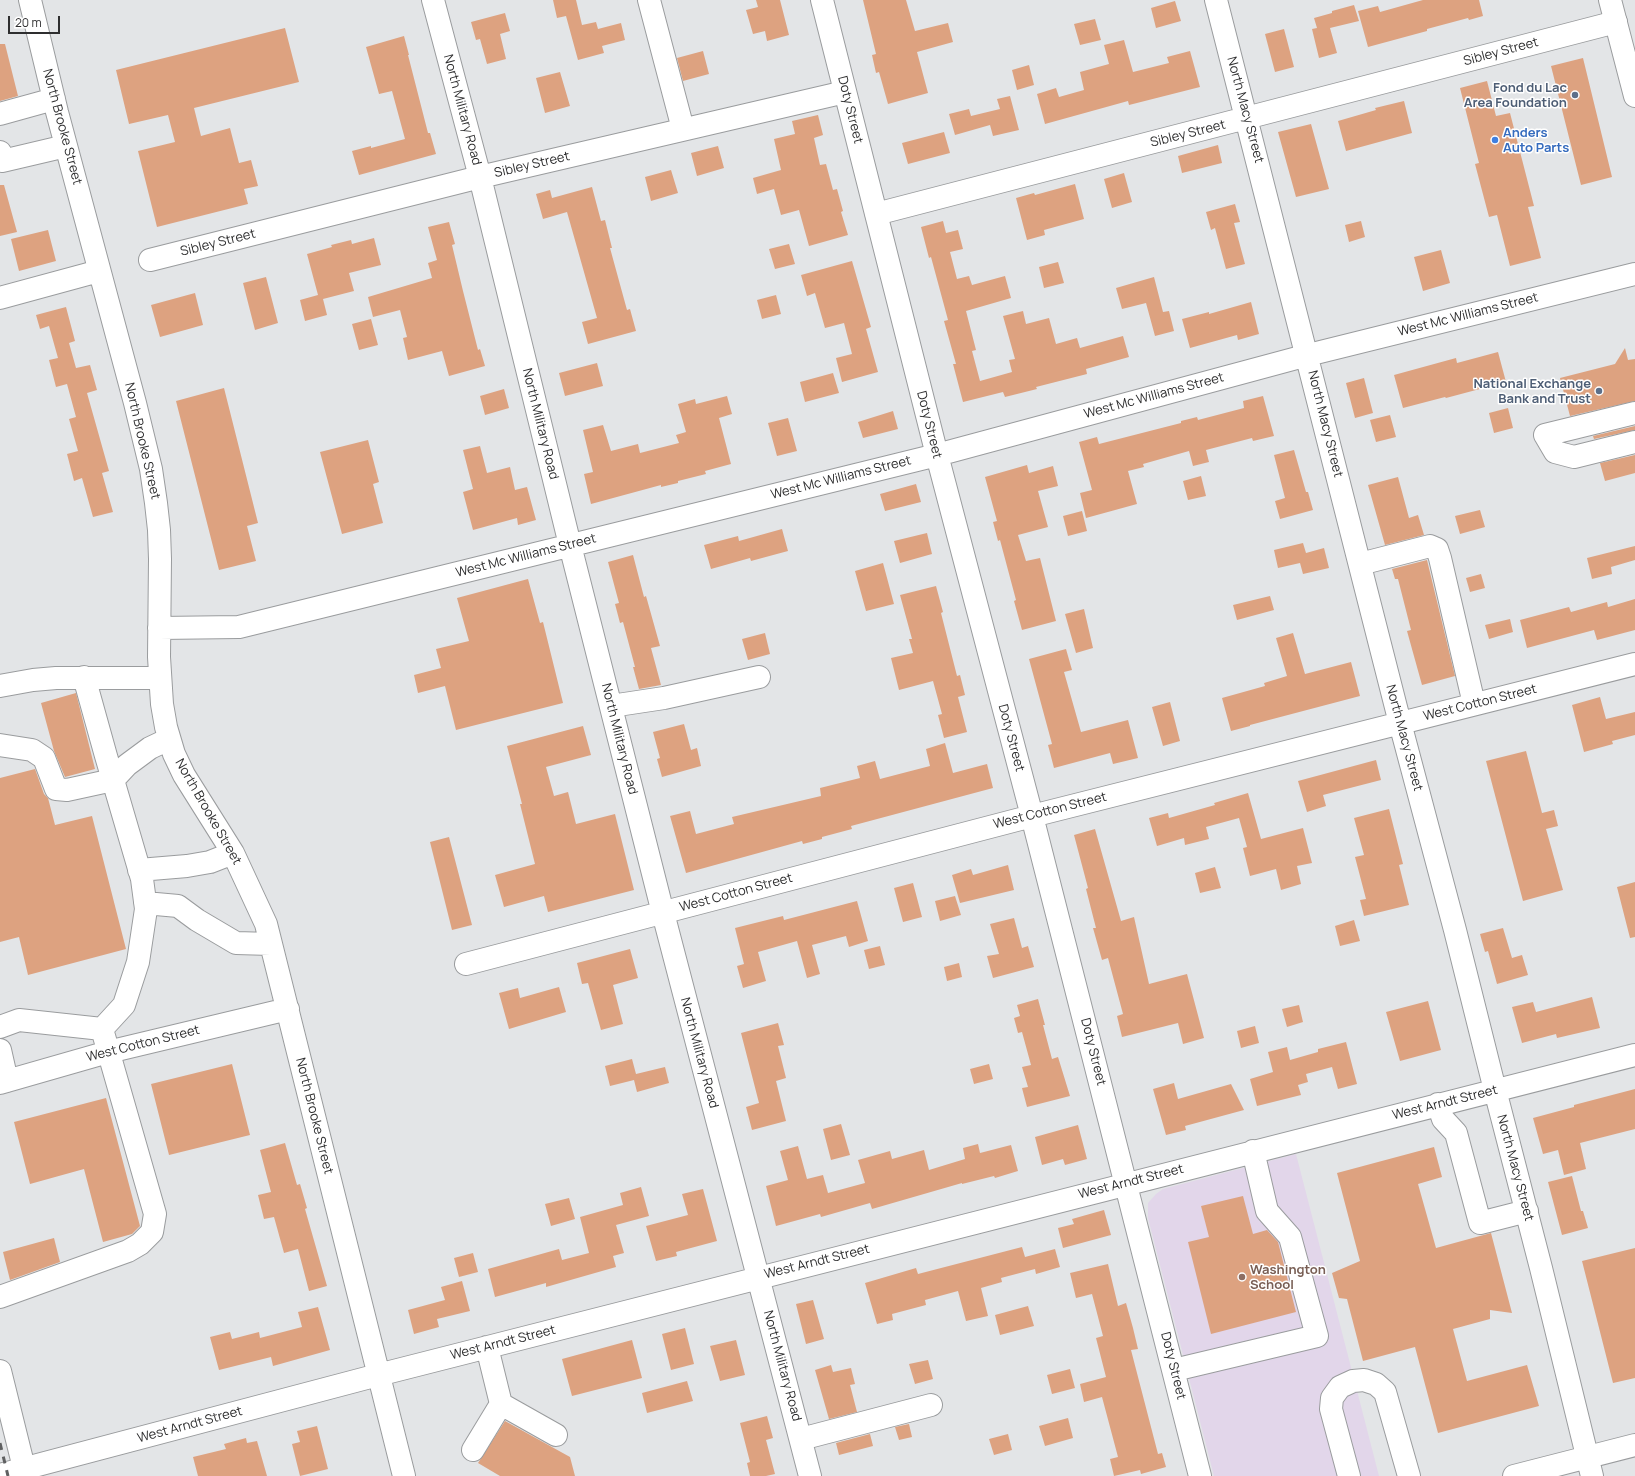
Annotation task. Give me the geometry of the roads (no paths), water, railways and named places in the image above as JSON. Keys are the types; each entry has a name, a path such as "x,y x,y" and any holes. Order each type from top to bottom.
{"street":[{"name":"North Brooke Street","path":"30,0 66,146 135,403 151,469 156,503 160,559 160,678 163,710 169,739 184,775 233,853 266,924 404,1476"},
{"name":"North Military Road","path":"433,0 480,178 570,545 663,913 810,1476"},
{"path":"649,0 683,130"},
{"name":"Doty Street","path":"822,0 936,455 1032,816 1200,1476"},
{"name":"North Macy Street","path":"1216,0 1308,355 1400,723 1455,930 1590,1467"},
{"path":"1610,0 1635,96"},
{"name":"Sibley Street","path":"876,214 1616,22"},
{"name":"Sibley Street","path":"150,260 480,178 845,92"},
{"path":"0,114 54,99"},
{"path":"0,152 2,161 66,146"},
{"path":"0,298 100,271"},
{"name":"West Mc Williams Street","path":"159,628 239,627 936,455 1308,355 1635,274"},
{"path":"1544,435 1635,413"},
{"path":"1544,435 1570,443 1635,427"},
{"path":"1544,435 1555,452 1574,457 1635,442"},
{"path":"1360,564 1430,546 1437,549 1474,704"},
{"name":"West Cotton Street","path":"466,964 1032,816 1635,664"},
{"path":"84,677 139,870 146,909 138,962 124,1005 102,1029"},
{"path":"0,686 33,680 84,677 160,678"},
{"path":"611,706 664,698 759,677"},
{"path":"0,745 32,750 44,758 56,789 67,790 113,780 127,765 150,748 169,739"},
{"path":"139,870 187,866 210,862 233,853"},
{"path":"145,903 178,906 197,920 236,943 271,944"},
{"name":"West Cotton Street","path":"4,1082 108,1052 288,1009"},
{"path":"0,1027 19,1020 102,1029"},
{"path":"0,1297 128,1251 140,1244 152,1232 155,1214 102,1029"},
{"path":"0,1050 4,1082"},
{"name":"West Arndt Street","path":"0,1475 26,1473 378,1375 1126,1183 1635,1055"},
{"path":"1438,1104 1443,1119 1456,1133 1480,1223 1526,1212"},
{"path":"1174,1370 1317,1336 1290,1237 1267,1211 1253,1151"},
{"path":"473,1450 501,1404 487,1347"},
{"path":"0,1371 26,1473"},
{"path":"1349,1476 1330,1408 1332,1398 1340,1387 1364,1380 1376,1384 1385,1392 1409,1476"},
{"path":"501,1404 556,1435"},
{"path":"801,1439 931,1405"},
{"path":"1514,1476 1590,1467 1635,1445"}],"railway":[{"path":"0,1443 8,1476"}],"place":[{"name":"Fond du Lac Area Foundation","path":"1575,95"},
{"name":"Anders Auto Parts","path":"1495,140"},
{"name":"National Exchange Bank and Trust","path":"1599,391"},
{"name":"Washington School","path":"1242,1277"}]}
